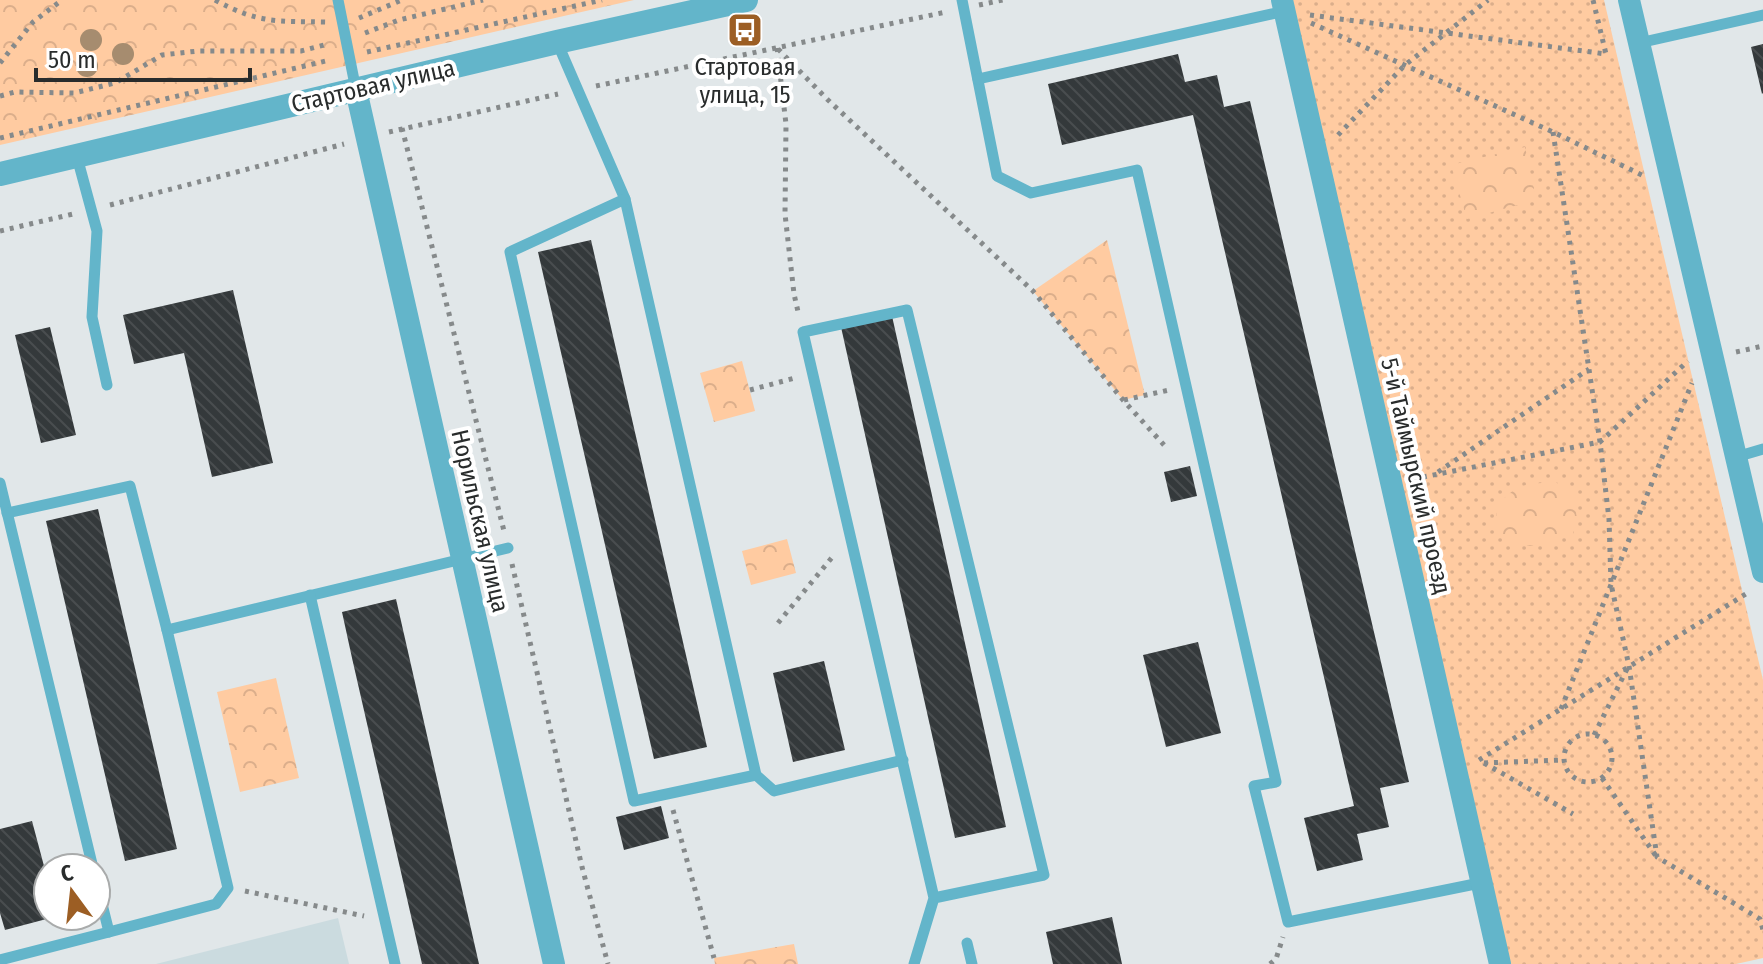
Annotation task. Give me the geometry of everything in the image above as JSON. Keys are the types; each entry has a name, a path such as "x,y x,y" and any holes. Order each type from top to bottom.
{"street":[{"name":"Стартовая улица","path":"0,174 746,0"},
{"path":"1629,0 1763,572"},
{"name":"5-й Таймырский проезд","path":"1284,6 1500,964"},
{"name":"Норильская улица","path":"356,90 554,964"}],"lane":[{"path":"338,0 356,90"},
{"path":"962,4 997,176 1031,193 1137,170 1276,782 1254,786 1288,922 1480,883"},
{"path":"978,79 1284,6"},
{"path":"1639,43 1763,15"},
{"path":"557,42 625,199 756,775 774,791 903,760"},
{"path":"77,157 97,231 92,317 107,385"},
{"path":"625,199 510,252 634,801 756,775"},
{"path":"914,964 934,898 803,332 907,310 1044,875 934,898"},
{"path":"1736,457 1763,449"},
{"path":"0,483 89,852"},
{"path":"7,513 130,486 167,630 228,888 216,904 112,931"},
{"path":"167,630 508,548"},
{"path":"310,595 395,964"},
{"path":"0,960 109,932"},
{"path":"967,943 972,964"}],"path":[{"path":"0,63 33,22 62,0"},
{"path":"215,0 239,13 268,21 343,22 402,0"},
{"path":"0,96 15,92 74,93 115,83 162,55 198,51 301,51 346,40 399,20 483,0"},
{"path":"0,138 602,0"},
{"path":"0,231 367,138 962,4 1003,0"},
{"path":"1317,156 1405,65 1488,0"},
{"path":"1284,6 1447,33 1606,54 1593,0"},
{"path":"1284,6 1673,191"},
{"path":"777,48 786,124 785,214 794,294 803,332"},
{"path":"777,48 828,100 1033,291 1164,445"},
{"path":"1553,132 1600,442 1609,519 1611,584 1629,666 1657,857"},
{"path":"1391,483 1600,442 1709,342"},
{"path":"1561,709 1709,342"},
{"path":"1736,353 1763,346"},
{"path":"1434,474 1589,369"},
{"path":"750,390 813,373"},
{"path":"1123,400 1186,386"},
{"path":"778,623 851,537"},
{"path":"1563,760 1473,763 1750,591"},
{"path":"1594,735 1629,666"},
{"path":"1594,735 1608,744 1612,752 1610,769 1602,778 1590,783 1569,774 1563,760 1572,740 1578,736 1594,735"},
{"path":"1484,763 1573,814"},
{"path":"1602,778 1657,857 1760,919 1763,930"},
{"path":"669,794 714,958"},
{"path":"228,888 385,921"},
{"path":"1270,964 1276,959 1288,922"}],"shaded area":[{"path":"338,918 349,964 156,964"}],"green space":[{"path":"0,0 634,0 0,145"},
{"path":"1291,0 1604,0 1763,680 1763,958 1736,964 1509,964"},
{"path":"1525,147 1536,200 1467,219 1451,165"},
{"path":"1107,240 1145,395 1123,400 1033,291"},
{"path":"742,361 755,411 714,422 700,373"},
{"path":"1556,482 1574,497 1577,519 1573,534 1543,544 1525,546 1498,531 1496,508 1509,494 1529,485"},
{"path":"787,539 796,573 751,585 742,551"},
{"path":"276,678 299,778 240,792 217,692"},
{"path":"794,944 798,964 715,964 714,958"}],"building":[{"path":"1763,44 1763,93 1762,94 1751,47"},
{"path":"1178,54 1185,82 1217,75 1224,107 1250,101 1409,782 1380,788 1389,827 1357,834 1363,860 1317,871 1304,818 1354,806 1193,115 1062,145 1048,84"},
{"path":"591,240 707,747 654,759 538,252"},
{"path":"233,290 273,463 212,477 184,353 134,364 123,315"},
{"path":"892,316 1006,827 955,838 841,327"},
{"path":"50,327 76,435 41,443 15,335"},
{"path":"1190,466 1197,496 1171,502 1164,472"},
{"path":"98,509 177,849 125,861 46,521"},
{"path":"396,599 479,964 422,964 352,658 342,612"},
{"path":"1198,642 1221,733 1166,747 1143,655"},
{"path":"824,661 845,750 793,762 773,673"},
{"path":"661,806 669,838 624,850 616,817"},
{"path":"32,821 40,852 32,852 32,923 5,930 0,913 0,829"},
{"path":"1112,917 1122,964 1053,964 1046,932"}],"place":[{"name":"Стартовая улица, 15","path":"745,30"}]}
